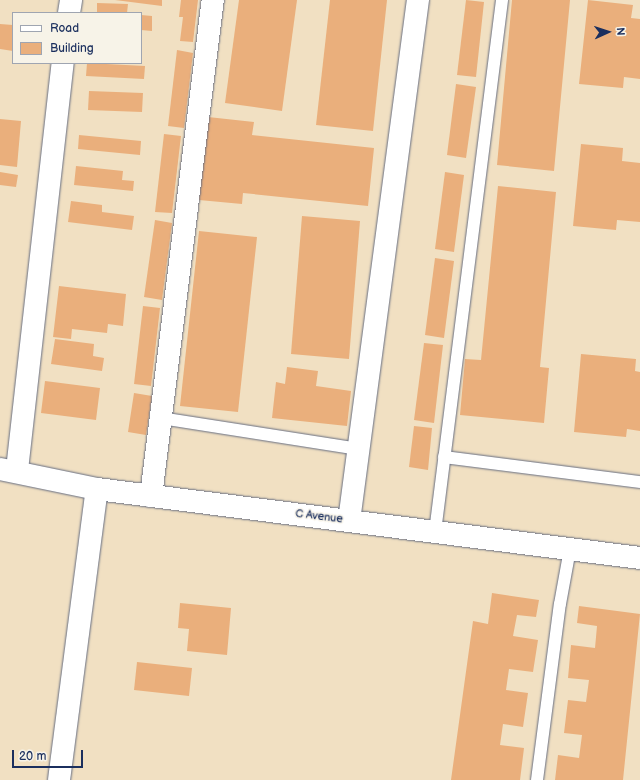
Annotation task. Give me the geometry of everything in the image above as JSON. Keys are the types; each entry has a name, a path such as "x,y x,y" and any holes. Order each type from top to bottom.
{"street":[{"path":"69,12 71,0"},
{"path":"151,496 213,0"},
{"path":"349,521 418,0"},
{"path":"9,469 64,64"},
{"name":"C Avenue","path":"9,469 97,490 640,558"},
{"path":"59,780 97,490"}],"lane":[{"path":"435,532 502,0"},
{"path":"161,418 358,448"},
{"path":"444,457 640,482"},
{"path":"537,780 560,604 570,549"}],"building":[{"path":"115,0 162,0 162,6"},
{"path":"181,0 198,0 193,42 180,41 183,17 179,17"},
{"path":"239,0 297,0 282,111 225,103"},
{"path":"330,0 387,0 373,131 316,125"},
{"path":"466,0 484,2 476,77 457,75"},
{"path":"512,0 570,0 554,171 497,165"},
{"path":"588,0 633,5 631,18 640,19 640,79 624,77 623,88 579,84"},
{"path":"97,3 128,4 127,12 97,12"},
{"path":"142,15 152,16 152,31 142,30"},
{"path":"0,24 12,25 12,51 0,49"},
{"path":"177,50 193,53 184,128 168,126"},
{"path":"87,64 145,66 144,79 86,76"},
{"path":"456,84 476,87 466,158 447,155"},
{"path":"89,91 143,93 142,112 88,110"},
{"path":"208,117 254,122 252,135 374,148 368,206 243,193 242,204 199,200"},
{"path":"0,119 21,121 17,167 0,165"},
{"path":"164,134 181,136 172,213 155,212"},
{"path":"79,135 141,141 140,155 78,149"},
{"path":"581,144 623,148 622,161 640,163 640,222 617,220 616,230 573,226"},
{"path":"76,166 123,171 122,180 134,181 133,191 74,185"},
{"path":"0,172 18,175 16,187 0,185"},
{"path":"445,172 464,175 454,252 435,249"},
{"path":"498,186 556,192 540,367 549,368 544,423 460,415 465,359 481,360"},
{"path":"71,201 102,205 102,212 134,216 132,230 68,222"},
{"path":"302,216 360,221 349,359 291,354"},
{"path":"155,220 172,223 162,300 144,297"},
{"path":"199,231 257,237 238,412 180,406"},
{"path":"435,258 454,261 444,338 425,335"},
{"path":"59,286 126,294 123,326 108,324 107,333 72,329 71,339 53,337"},
{"path":"143,306 160,308 151,386 134,384"},
{"path":"55,339 94,344 93,356 104,358 102,371 51,364"},
{"path":"424,343 443,345 434,423 414,420"},
{"path":"581,354 636,359 635,371 640,372 640,431 627,429 626,437 574,432"},
{"path":"287,367 318,371 316,386 351,391 347,426 272,418 276,382 285,384"},
{"path":"45,381 100,388 96,420 41,413"},
{"path":"134,393 152,396 146,435 128,432"},
{"path":"414,426 432,428 428,470 409,467"},
{"path":"492,593 539,600 536,617 517,615 513,636 538,640 533,672 509,669 506,690 528,693 523,727 503,724 500,745 524,748 520,780 451,780 473,621 488,624"},
{"path":"180,603 231,608 227,655 187,651 189,629 178,628"},
{"path":"579,606 640,614 623,780 555,780 558,755 579,758 582,735 564,733 568,700 586,702 589,680 568,678 571,645 595,648 597,626 577,623"},
{"path":"137,662 192,668 189,696 134,690"}]}
